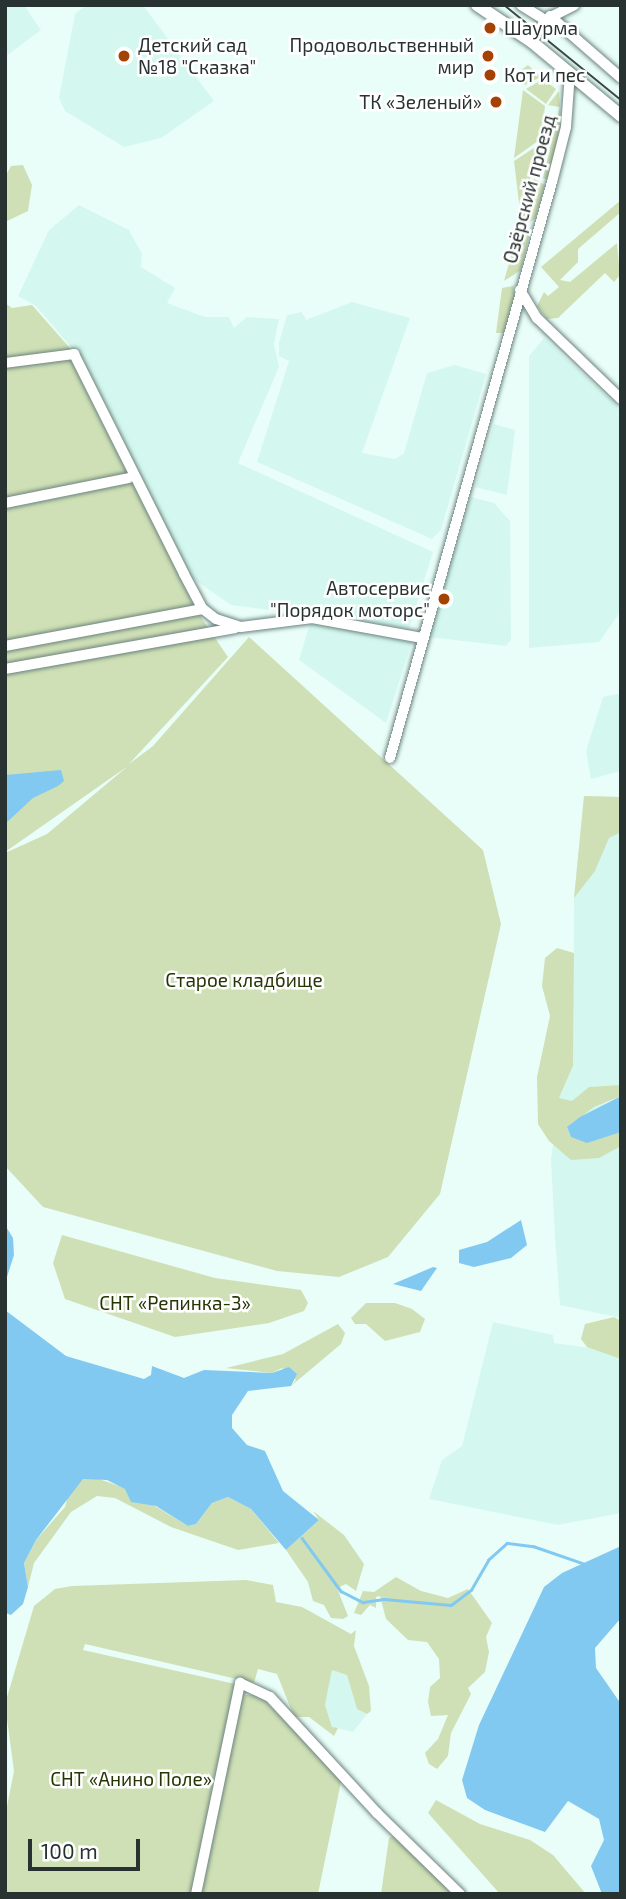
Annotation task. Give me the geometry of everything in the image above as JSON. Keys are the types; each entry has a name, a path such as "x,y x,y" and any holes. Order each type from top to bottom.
{"main road":[{"path":"477,5 532,42 621,116"}],"street":[{"path":"521,5 547,18 621,78"},
{"path":"532,42 547,18 574,5"},
{"name":"Озёрский проезд","path":"570,73 566,127 520,290 537,318 621,399"},
{"path":"390,758 520,290"},
{"path":"5,363 74,355 203,609 216,619 241,627"},
{"path":"5,503 129,478"},
{"path":"5,646 203,609"},
{"path":"5,669 180,634 312,618 422,638"},
{"path":"196,1894 240,1683 270,1697 377,1813 460,1894"}],"shaded area":[{"path":"5,5 24,5 41,30 5,57"},
{"name":"Детский сад №18 \"Сказка\"","path":"86,5 143,5 214,101 161,138 124,147 65,111 59,98 75,14"},
{"path":"79,205 129,230 142,254 141,267 175,288 167,303 205,317 229,317 234,328 247,317 279,319 274,344 279,367 238,463 433,552 409,628 231,605 185,573 76,353 36,306 18,296 49,230"},
{"path":"352,302 410,318 362,453 395,459 404,453 427,373 455,365 486,374 441,530 432,539 257,462 289,361 279,356 279,343 287,315 302,312 306,320"},
{"path":"544,338 621,409 621,611 599,642 529,648 529,356"},
{"path":"494,424 515,430 507,495 475,487"},
{"path":"471,497 494,503 510,521 511,640 506,646 429,637"},
{"path":"311,620 413,638 386,723 299,660"},
{"path":"621,693 621,771 591,779 586,751 603,697"},
{"path":"584,796 621,797 621,1096 605,1103 610,1137 621,1132 621,1318 560,1305 555,1238 551,1159 559,1098 573,1066 574,898"},
{"path":"493,1322 553,1335 554,1343 621,1352 621,1513 558,1525 429,1499 442,1460 462,1446"},
{"path":"332,1669 347,1675 357,1709 367,1714 353,1732 332,1727 325,1705"}],"green space":[{"path":"528,65 541,77 525,85 516,74"},
{"path":"543,79 556,89 546,104 526,89"},
{"path":"523,90 545,106 544,115 538,141 514,158"},
{"path":"559,91 560,107 548,105"},
{"path":"560,107 561,125 548,180 543,178"},
{"path":"537,146 530,179 520,211 514,161"},
{"path":"23,165 32,185 28,211 5,222 5,177 11,166"},
{"path":"534,179 545,185 535,219 527,223 521,221"},
{"path":"621,200 621,212 578,249 578,262 560,280 570,282 617,243 620,275 614,282 605,273 558,318 547,319 537,306 544,292 548,296 559,287 541,267"},
{"path":"519,228 530,232 521,270 504,281"},
{"path":"513,286 515,298 505,333 496,333 502,288"},
{"name":"Старое кладбище","path":"5,303 12,308 32,305 69,347 196,610 228,657 129,764 153,746 249,637 483,850 501,924 440,1194 388,1257 339,1277 277,1271 43,1207 5,1166 5,853 47,834 128,766 5,852"},
{"path":"584,796 621,797 621,832 609,838 595,871 574,898"},
{"path":"557,948 574,953 573,1066 559,1098 572,1101 589,1087 621,1085 621,1096 594,1107 567,1128 571,1137 621,1132 621,1146 599,1158 571,1160 549,1141 538,1124 537,1077 550,1016 542,986 545,958"},
{"name":"СНТ «Репинка-3»","path":"62,1235 215,1278 301,1290 308,1303 304,1311 269,1323 175,1337 65,1299 53,1263"},
{"path":"366,1303 395,1303 412,1309 425,1319 420,1332 385,1341 366,1324 355,1324 351,1318"},
{"path":"614,1317 621,1321 621,1359 587,1347 581,1339 585,1324"},
{"path":"338,1324 345,1333 341,1344 291,1386 296,1380 282,1368 272,1373 226,1368 283,1354"},
{"path":"93,1477 125,1488 188,1526 196,1524 212,1503 228,1497 251,1509 279,1543 238,1550 171,1527 115,1498 97,1496 71,1512 34,1563 28,1587 24,1563 36,1540 65,1507 69,1492 83,1479"},
{"path":"313,1511 344,1535 364,1564 356,1591 346,1584 337,1588 348,1616 343,1619 331,1618 324,1605 313,1601 308,1582 286,1550 319,1520"},
{"path":"396,1577 421,1591 448,1598 468,1589 492,1623 486,1637 489,1652 485,1672 468,1688 471,1694 451,1733 448,1756 437,1769 429,1764 425,1753 438,1739 448,1715 431,1716 428,1702 430,1687 440,1678 439,1659 427,1642 408,1640 386,1619 380,1596 376,1597 376,1608 370,1605 361,1615 354,1613 363,1591 374,1592"},
{"name":"СНТ «Анино Поле»","path":"246,1580 273,1585 276,1602 302,1607 351,1634 356,1630 354,1646 369,1686 371,1711 367,1714 357,1709 347,1675 332,1670 325,1705 332,1727 338,1728 334,1736 309,1717 294,1717 277,1674 258,1669 254,1683 85,1644 83,1650 235,1684 245,1695 259,1695 342,1777 318,1894 5,1894 5,1817 14,1771 5,1704 34,1606 55,1589 72,1586"},
{"path":"436,1800 480,1824 530,1840 553,1855 586,1894 500,1894 428,1813"},
{"path":"395,1835 452,1894 381,1894 389,1838"}],"water":[{"path":"61,770 64,781 33,798 5,824 5,775"},
{"path":"621,1096 621,1132 587,1143 571,1137 567,1127 580,1117"},
{"path":"521,1220 527,1245 511,1258 474,1267 459,1263 459,1250 487,1242"},
{"path":"5,1225 13,1238 14,1255 5,1283"},
{"path":"433,1267 437,1268 421,1291 393,1284"},
{"path":"5,1310 66,1356 144,1379 151,1375 152,1366 184,1378 204,1370 272,1373 289,1367 297,1374 291,1386 248,1391 232,1415 232,1428 247,1445 265,1451 283,1491 319,1520 286,1550 251,1509 228,1497 212,1503 196,1524 188,1526 156,1506 131,1502 125,1489 107,1480 83,1479 36,1540 24,1563 28,1587 23,1604 11,1615 6,1613"},
{"path":"621,1546 621,1618 595,1648 596,1668 621,1704 621,1894 602,1894 591,1866 604,1840 599,1819 568,1801 545,1832 485,1810 467,1798 462,1780 479,1725 544,1587 562,1573"}],"waterway":[{"path":"302,1538 341,1591 363,1602 384,1599 451,1605 471,1590 488,1560 507,1543 533,1546 585,1564"}],"tram line":[{"path":"504,5 621,100"}],"place":[{"name":"Шаурма","path":"490,28"},
{"name":"Детский сад №18 \"Сказка\"","path":"124,56"},
{"name":"Продовольственный мир","path":"488,56"},
{"name":"Кот и пес","path":"490,75"},
{"name":"ТК «Зеленый»","path":"496,102"},
{"name":"Автосервис \"Порядок моторс\"","path":"444,599"}]}
